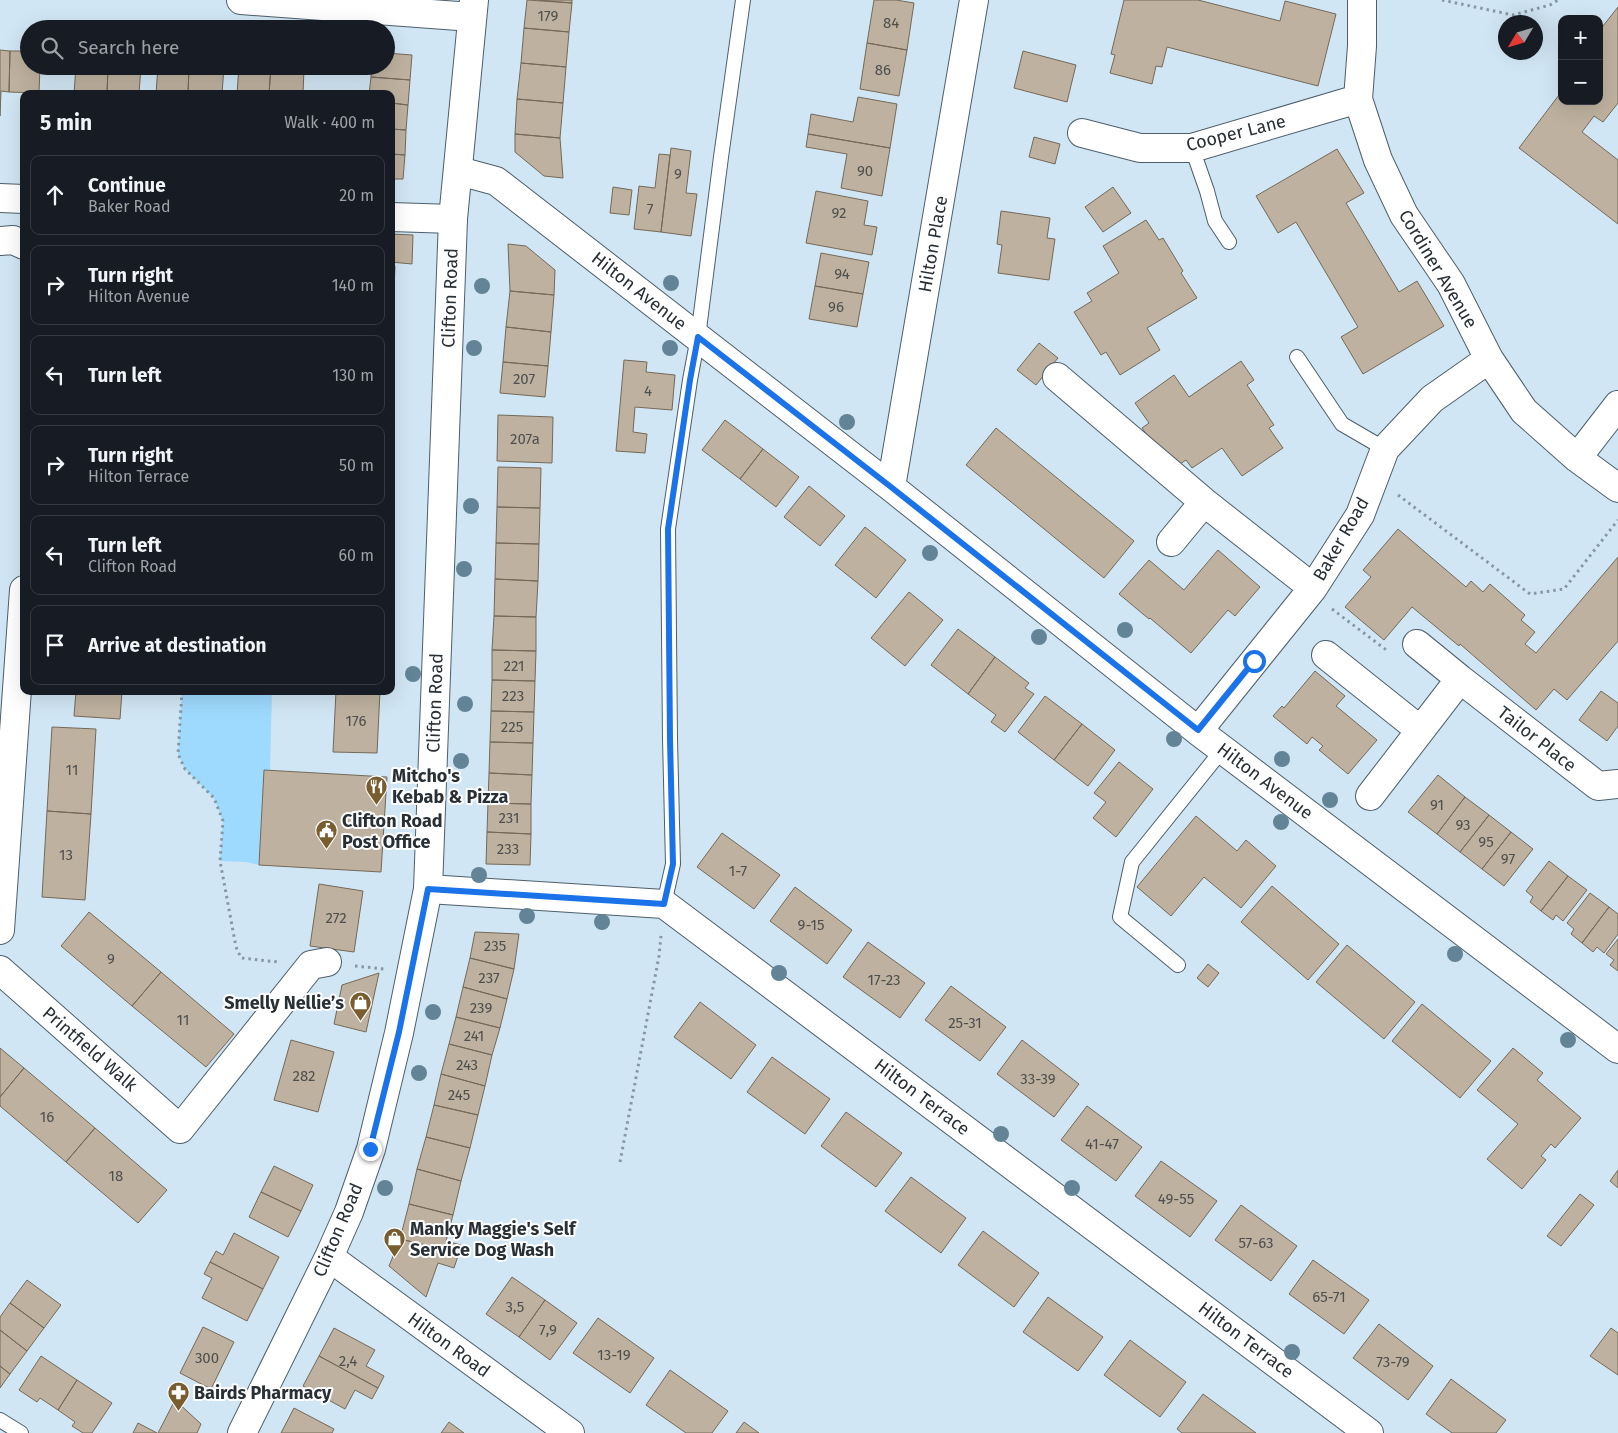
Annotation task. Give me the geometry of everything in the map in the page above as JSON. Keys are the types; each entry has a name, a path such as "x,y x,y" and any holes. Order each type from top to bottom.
{"street":[{"path":"241,0 473,9"},
{"name":"Hilton Place","path":"891,487 974,0"},
{"name":"Cordiner Avenue","path":"1362,0 1362,46 1358,99 1378,160 1404,215 1451,284 1489,359 1524,411 1577,458 1618,488"},
{"name":"Clifton Road","path":"242,1433 329,1257 349,1212 370,1149 399,1032 428,889 453,219 473,9"},
{"name":"Cooper Lane","path":"1082,133 1140,148 1192,148 1358,99"},
{"name":"Hilton Avenue","path":"458,171 496,181 891,487 1223,750 1618,1049"},
{"path":"0,198 20,199"},
{"path":"395,217 453,219"},
{"path":"0,241 13,240 20,243"},
{"name":"Baker Road","path":"1198,730 1311,590 1360,515 1385,449 1432,399 1489,359"},
{"path":"1057,377 1311,590"},
{"path":"1577,458 1618,405"},
{"path":"1171,542 1204,502"},
{"name":"Tailor Place","path":"1418,644 1598,786 1618,784"},
{"path":"0,930 20,647"},
{"path":"1326,655 1420,730"},
{"path":"1370,796 1460,679"},
{"path":"428,889 664,904"},
{"name":"Hilton Terrace","path":"664,904 1369,1433"},
{"name":"Printfield Walk","path":"0,970 180,1129 319,964"},
{"name":"Hilton Road","path":"329,1257 570,1433"}],"lane":[{"path":"664,904 673,864 668,529 698,337 743,0"},
{"path":"1192,148 1215,221 1229,242"},
{"path":"1297,357 1342,424 1385,449"},
{"path":"1178,964 1120,917 1132,862 1223,750"},
{"path":"0,1420 21,1433"}],"path":[{"path":"1442,0 1513,16 1550,5 1558,0"},
{"path":"1374,477 1530,594 1564,590 1618,520"},
{"path":"1311,590 1389,653"},
{"path":"182,695 178,754 185,769 214,798 223,821 220,861 236,947 242,958 410,972"},
{"path":"620,1162 659,956 664,904"}],"shaded area":[{"path":"182,695 272,695 270,770 264,770 259,865 246,862 220,861 223,821 214,798 185,769 178,754"}],"building":[{"path":"527,0 572,3 569,32 524,28"},
{"path":"538,0 572,0 572,3"},
{"path":"874,0 896,0 914,3 907,50 867,43"},
{"path":"1124,0 1198,0 1280,21 1285,1 1336,14 1318,86 1167,47 1162,67 1156,66 1152,84 1110,73 1115,55 1111,54"},
{"path":"1618,7 1618,103 1603,122 1594,116 1582,132 1618,160 1618,224 1519,148 1558,96 1558,105 1603,105 1603,26"},
{"path":"524,28 569,32 566,67 521,63"},
{"path":"867,43 907,50 899,96 860,89"},
{"path":"0,50 10,51 9,92 1,91 0,116"},
{"path":"10,51 20,51 20,75 40,75 39,90 9,92"},
{"path":"1023,51 1076,65 1067,102 1014,88"},
{"path":"395,54 412,55 410,80 371,77 371,75 395,75"},
{"path":"521,63 566,67 563,103 517,99"},
{"path":"75,75 108,75 107,90 74,90"},
{"path":"108,75 140,75 139,90 107,90"},
{"path":"157,75 189,75 188,90 156,90"},
{"path":"189,75 223,75 222,90 188,90"},
{"path":"238,75 270,75 269,90 237,90"},
{"path":"270,75 304,75 303,90 269,90"},
{"path":"371,77 410,80 408,105 395,103 395,90 369,90"},
{"path":"858,97 897,104 890,148 808,134 811,114 853,122"},
{"path":"517,99 563,103 560,138 515,134"},
{"path":"395,103 408,105 406,130 395,129"},
{"path":"395,129 406,130 405,155 395,154"},
{"path":"515,134 560,138 563,178 544,176 515,152"},
{"path":"808,134 890,148 882,196 841,188 847,154 806,147"},
{"path":"1034,137 1060,144 1055,164 1029,157"},
{"path":"671,148 691,151 686,193 697,194 691,236 661,232"},
{"path":"1337,149 1364,193 1346,203 1399,292 1417,281 1444,326 1363,374 1341,337 1358,327 1296,222 1278,233 1256,196"},
{"path":"395,154 405,155 403,179 395,179"},
{"path":"659,154 670,155 661,232 634,229 639,186 655,188"},
{"path":"613,187 632,190 629,215 610,213"},
{"path":"1113,187 1131,213 1103,232 1085,207"},
{"path":"816,191 868,201 864,225 877,227 872,255 806,243"},
{"path":"1001,211 1050,218 1047,238 1055,239 1049,280 998,273 1002,245 997,244"},
{"path":"1146,220 1159,240 1163,238 1183,271 1181,273 1197,298 1147,328 1160,350 1120,375 1106,352 1101,355 1074,312 1092,301 1087,293 1119,273 1103,246"},
{"path":"395,234 413,235 412,264 395,262"},
{"path":"508,244 526,246 555,270 554,295 510,291"},
{"path":"821,253 869,262 863,294 815,286"},
{"path":"815,286 863,294 857,327 809,319"},
{"path":"510,291 554,295 551,332 506,327"},
{"path":"506,327 551,332 548,366 503,362"},
{"path":"1039,343 1058,358 1036,385 1017,370"},
{"path":"624,360 647,362 646,372 675,375 672,410 635,407 633,432 647,434 645,453 616,451"},
{"path":"1241,361 1254,380 1247,385 1274,425 1269,428 1283,448 1242,476 1222,448 1192,468 1186,460 1171,470 1142,428 1149,423 1135,403 1174,375 1189,397"},
{"path":"503,362 548,366 545,397 500,393"},
{"path":"498,415 553,417 552,463 497,461"},
{"path":"725,420 763,449 740,479 702,450"},
{"path":"996,428 1134,541 1104,578 966,465"},
{"path":"763,449 799,477 776,507 740,479"},
{"path":"498,467 541,468 540,508 497,507"},
{"path":"809,486 845,516 820,546 784,517"},
{"path":"497,507 540,508 539,544 496,543"},
{"path":"865,527 906,560 876,598 835,565"},
{"path":"1398,529 1466,587 1471,581 1483,592 1490,584 1525,615 1521,620 1535,632 1525,644 1536,653 1618,557 1618,641 1567,700 1554,689 1536,710 1460,644 1459,646 1412,607 1384,640 1345,607 1371,577 1363,570"},
{"path":"496,543 539,544 538,581 495,579"},
{"path":"1218,550 1260,587 1235,616 1228,610 1191,653 1119,594 1149,560 1184,590"},
{"path":"495,579 538,581 536,617 494,616"},
{"path":"909,592 943,620 905,666 871,638"},
{"path":"494,616 536,617 536,651 492,650"},
{"path":"958,629 995,657 968,694 931,665"},
{"path":"492,650 536,651 535,681 492,680"},
{"path":"995,657 1029,683 1025,688 1034,694 1005,732 991,722 996,715 968,694"},
{"path":"1315,671 1345,696 1336,706 1377,740 1348,774 1319,750 1323,746 1312,737 1307,744 1273,716 1282,706 1284,708"},
{"path":"492,680 535,681 534,712 491,711"},
{"path":"1601,691 1618,703 1618,726 1607,741 1579,720"},
{"path":"76,695 122,695 120,719 74,716"},
{"path":"336,695 380,695 377,753 333,752"},
{"path":"1045,696 1082,724 1054,760 1018,732"},
{"path":"491,711 534,712 533,743 490,742"},
{"path":"1082,724 1115,750 1088,786 1054,760"},
{"path":"52,727 96,729 91,814 47,811"},
{"path":"490,742 533,743 532,775 489,773"},
{"path":"1119,762 1153,789 1116,837 1093,818 1106,802 1094,793"},
{"path":"264,770 387,777 381,872 259,865"},
{"path":"489,773 532,775 531,804 488,803"},
{"path":"1438,775 1465,797 1437,834 1408,812"},
{"path":"1465,797 1489,815 1460,852 1437,834"},
{"path":"488,803 531,804 531,834 487,832"},
{"path":"47,811 91,814 85,900 42,897"},
{"path":"1489,815 1511,832 1482,869 1460,852"},
{"path":"1196,816 1237,851 1246,840 1276,866 1241,908 1204,877 1171,916 1137,887"},
{"path":"487,832 531,834 530,865 486,864"},
{"path":"1511,832 1533,849 1504,886 1482,869"},
{"path":"722,833 780,875 754,909 697,867"},
{"path":"1549,861 1568,876 1541,911 1530,902 1533,897 1526,891"},
{"path":"1568,876 1587,890 1563,921 1556,915 1553,920 1541,911"},
{"path":"319,884 363,891 354,952 310,946"},
{"path":"1272,886 1339,944 1308,980 1241,922"},
{"path":"795,887 852,930 827,964 770,921"},
{"path":"1590,893 1609,907 1582,943 1571,934 1574,929 1567,923"},
{"path":"1609,907 1618,914 1618,934 1604,953 1597,947 1593,952 1582,943"},
{"path":"89,912 161,972 132,1006 61,946"},
{"path":"475,932 519,934 514,969 470,958"},
{"path":"1618,939 1618,971 1610,965 1614,960 1606,954"},
{"path":"868,942 925,983 900,1018 843,977"},
{"path":"1347,945 1415,1002 1384,1039 1316,982"},
{"path":"470,958 514,969 507,999 463,987"},
{"path":"1208,964 1219,973 1208,987 1197,978"},
{"path":"161,972 234,1034 206,1067 132,1006"},
{"path":"379,973 366,1032 334,1024 342,985"},
{"path":"951,986 1006,1027 980,1061 925,1020"},
{"path":"463,987 507,999 500,1028 456,1017"},
{"path":"700,1002 756,1045 731,1079 674,1037"},
{"path":"1422,1004 1491,1061 1460,1098 1392,1041"},
{"path":"456,1017 500,1028 492,1055 449,1044"},
{"path":"291,1040 334,1052 318,1112 274,1100"},
{"path":"1022,1040 1079,1084 1054,1117 997,1074"},
{"path":"449,1044 492,1055 485,1086 441,1074"},
{"path":"0,1048 24,1068 0,1097"},
{"path":"1513,1048 1543,1073 1537,1080 1581,1118 1555,1148 1551,1144 1541,1156 1546,1160 1522,1189 1487,1159 1518,1124 1477,1090"},
{"path":"772,1057 830,1099 805,1134 747,1092"},
{"path":"24,1068 95,1128 66,1162 0,1106 0,1097"},
{"path":"441,1074 485,1086 478,1115 434,1105"},
{"path":"434,1105 478,1115 470,1148 426,1137"},
{"path":"1087,1106 1142,1147 1116,1181 1061,1140"},
{"path":"846,1112 902,1153 876,1187 821,1146"},
{"path":"95,1128 167,1190 138,1223 66,1162"},
{"path":"426,1137 470,1148 461,1181 417,1169"},
{"path":"1161,1161 1217,1201 1190,1237 1135,1196"},
{"path":"274,1166 313,1185 301,1211 261,1192"},
{"path":"417,1169 461,1181 453,1215 409,1204"},
{"path":"1618,1170 1618,1188 1610,1181"},
{"path":"911,1177 966,1218 941,1253 885,1211"},
{"path":"261,1192 301,1211 288,1237 249,1217"},
{"path":"1580,1194 1594,1205 1561,1246 1547,1236"},
{"path":"409,1204 453,1215 446,1241 461,1245 459,1253 400,1239"},
{"path":"1241,1205 1297,1246 1271,1281 1215,1240"},
{"path":"983,1231 1039,1273 1014,1307 958,1265"},
{"path":"234,1233 279,1257 263,1289 210,1262 216,1251 223,1255"},
{"path":"400,1239 459,1253 454,1268 438,1263 426,1297 389,1266"},
{"path":"1313,1260 1369,1300 1344,1334 1289,1294"},
{"path":"210,1262 263,1289 247,1321 202,1298 212,1278 204,1274"},
{"path":"512,1277 545,1300 519,1337 486,1314"},
{"path":"27,1280 61,1305 44,1328 10,1303"},
{"path":"1048,1297 1103,1337 1078,1371 1023,1332"},
{"path":"545,1300 577,1323 550,1360 519,1337"},
{"path":"10,1303 44,1328 27,1351 0,1330 0,1317"},
{"path":"598,1318 654,1358 630,1393 573,1353"},
{"path":"1379,1324 1433,1366 1408,1400 1353,1358"},
{"path":"203,1327 234,1342 211,1389 180,1373"},
{"path":"334,1328 375,1350 366,1366 384,1376 378,1388 319,1356"},
{"path":"1611,1328 1618,1333 1618,1375 1590,1356"},
{"path":"0,1330 27,1351 10,1374 0,1366"},
{"path":"1130,1340 1186,1382 1160,1417 1104,1375"},
{"path":"41,1356 77,1380 58,1410 40,1398 37,1402 19,1390"},
{"path":"319,1356 378,1388 372,1399 355,1390 345,1409 303,1386"},
{"path":"0,1366 10,1374 0,1388"},
{"path":"670,1370 728,1411 712,1433 686,1433 646,1405"},
{"path":"1451,1379 1506,1420 1496,1433 1452,1433 1426,1414"},
{"path":"77,1380 112,1403 92,1433 83,1433 72,1426 75,1422 58,1410"},
{"path":"1203,1394 1256,1433 1182,1433 1177,1429"},
{"name":"Bairds Pharmacy","path":"175,1400 201,1424 197,1433 158,1433"},
{"path":"294,1408 334,1429 332,1433 281,1433"},
{"path":"449,1422 464,1433 441,1433"},
{"path":"744,1422 759,1433 736,1433"},
{"name":"Bairds Pharmacy","path":"138,1423 157,1433 133,1433"}],"place":[{"name":"Mitcho's Kebab & Pizza","path":"376,805"},
{"name":"Clifton Road Post Office","path":"326,850"},
{"name":"Smelly Nellie’s","path":"360,1022"},
{"name":"Manky Maggie's Self Service Dog Wash","path":"394,1258"},
{"name":"Bairds Pharmacy","path":"178,1412"}],"route":[{"path":"370,1149 399,1032 428,889 664,904 673,864 668,529 698,337 1198,730 1254,661"}]}
